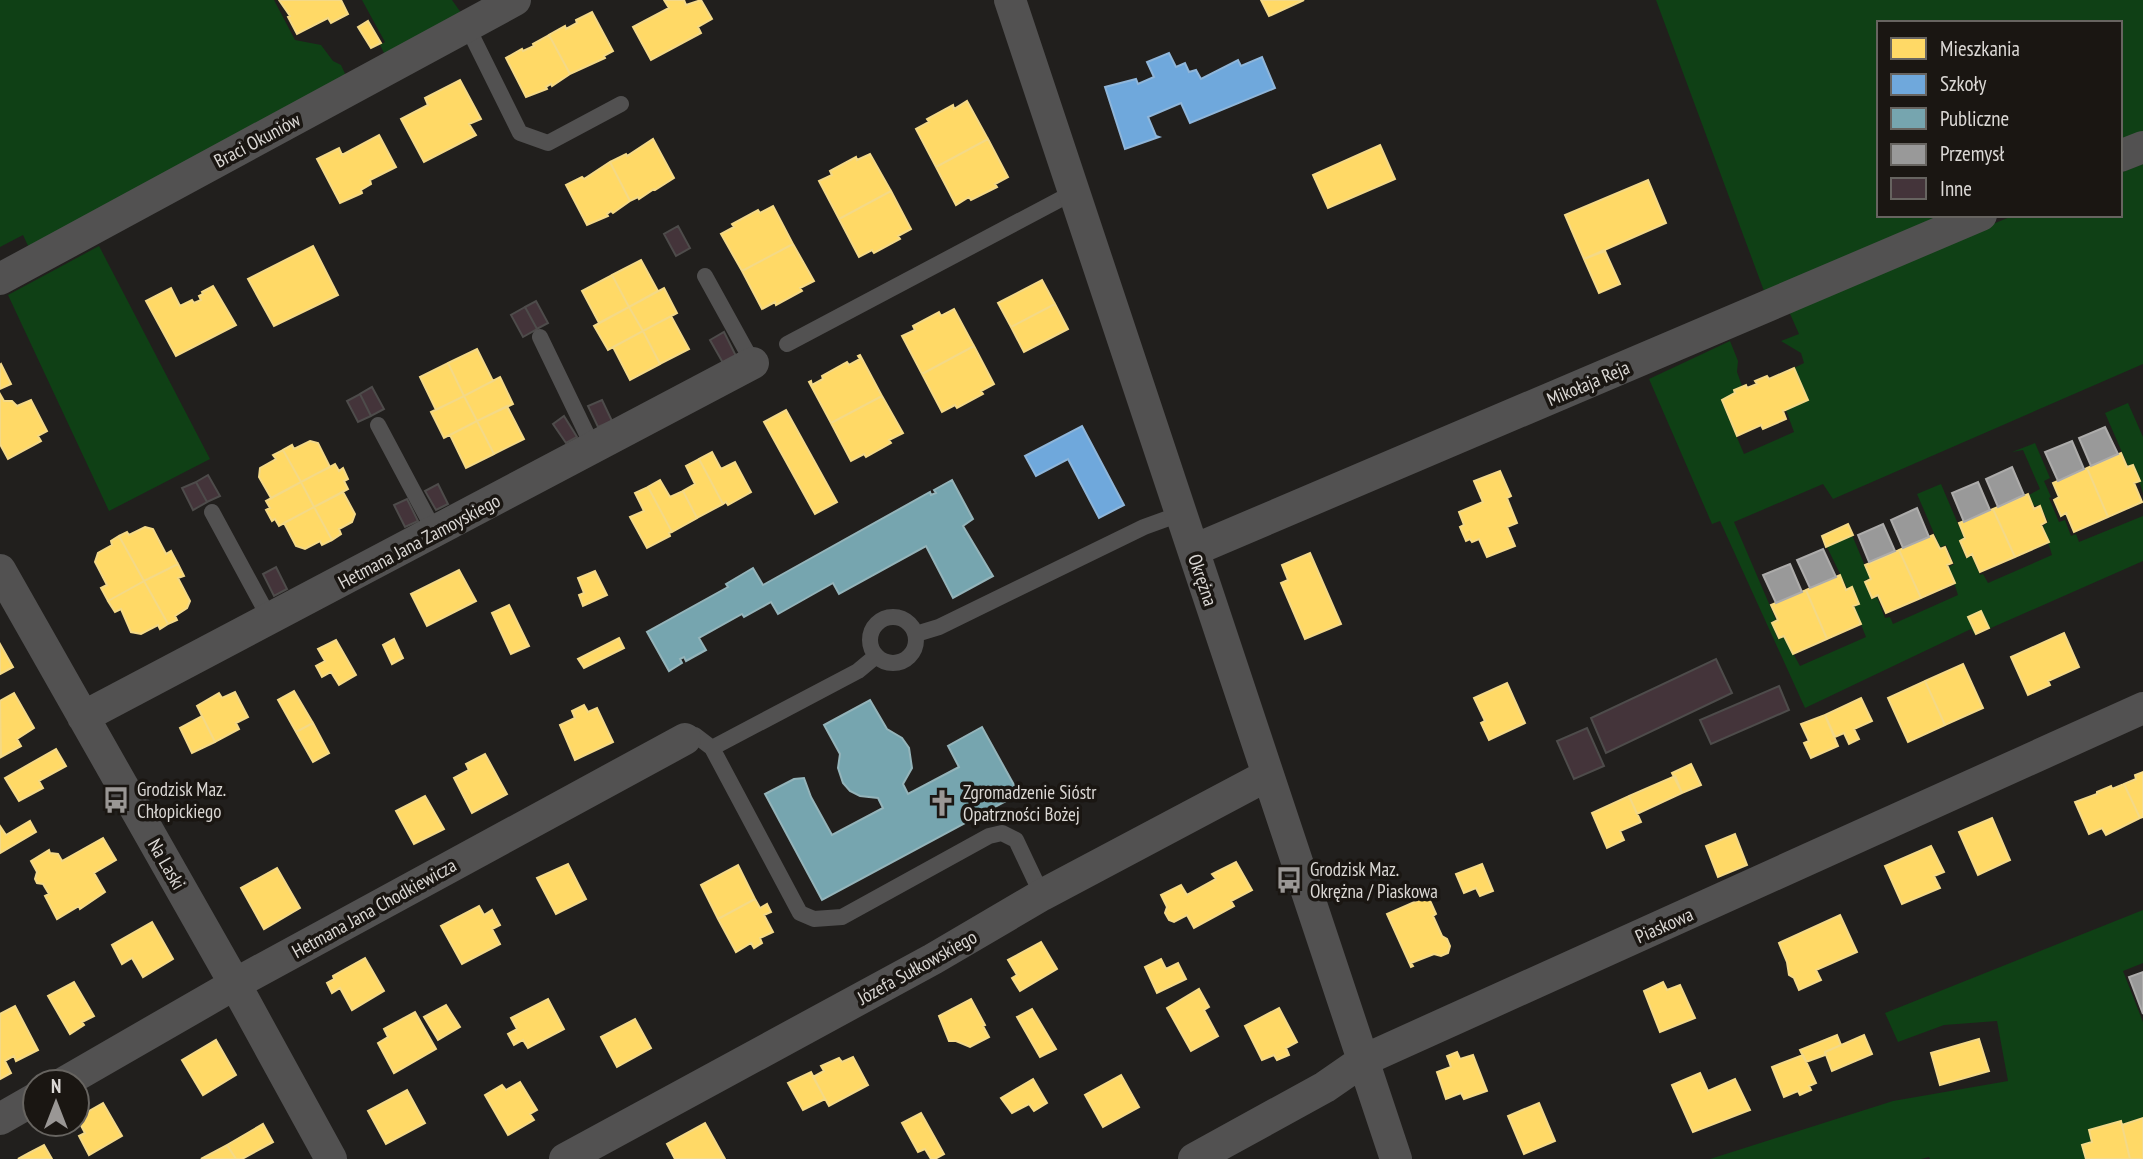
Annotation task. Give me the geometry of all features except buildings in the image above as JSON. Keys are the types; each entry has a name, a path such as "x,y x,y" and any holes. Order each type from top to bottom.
{"street":[{"name":"Braci Okuniów","path":"0,279 515,0"},
{"name":"Okrężna","path":"1013,1 1180,514 1396,1159"},
{"path":"2122,155 2143,146"},
{"name":"Mikołaja Reja","path":"1194,550 1976,217"},
{"name":"Hetmana Jana Zamoyskiego","path":"83,717 753,363"},
{"name":"Na Laski","path":"0,570 331,1159"},
{"name":"Piaskowa","path":"1194,1159 1325,1087 1364,1060 2143,708"},
{"name":"Hetmana Jana Chodkiewicza","path":"89,1068 235,984 699,743"},
{"name":"Józefa Sułkowskiego","path":"565,1159 933,959 1042,895 1268,775"},
{"path":"0,1119 21,1107"}],"lane":[{"path":"467,26 520,133 548,143 621,104"},
{"path":"787,344 1074,192"},
{"path":"705,275 753,363"},
{"path":"540,337 594,449"},
{"path":"378,425 435,533"},
{"path":"212,512 270,619"},
{"path":"916,634 939,627 1144,527 1180,514"},
{"path":"893,617 908,621 916,634 915,649 905,661 890,663 876,656 870,642 873,628 879,622 893,617"},
{"path":"876,656 858,671 699,743 800,913 814,919 842,917 989,836 1002,833 1016,840 1042,895"}],"green space":[{"path":"0,0 274,0 295,40 321,45 333,61 341,65 348,80 29,248 23,235 0,247"},
{"path":"362,0 452,0 464,17 387,59 380,45 385,42"},
{"path":"1656,0 2143,0 2143,132 2122,141 2122,21 1877,21 1877,217 1941,217 1764,291"},
{"path":"2143,164 2143,364 1833,499 1823,484 1734,522 1776,620 1771,622 1778,639 1784,637 1800,666 1866,637 1854,607 1860,604 1852,587 1847,588 1827,547 1852,535 1870,578 1864,581 1872,599 1877,597 1885,618 1890,617 1893,624 1958,595 1949,567 1954,564 1946,545 1940,547 1917,494 1941,484 1964,538 1959,541 1966,558 1972,556 1980,575 1983,574 1988,583 2052,555 2043,526 2048,522 2040,505 2034,506 2029,495 2040,489 2023,450 2012,452 2035,443 2050,478 2044,481 2051,497 2049,498 2059,522 2065,520 2071,536 2076,534 2079,542 2143,516 2143,561 1975,635 1971,629 1805,708 1720,521 1712,524 1649,379 1730,341 1738,361 1737,372 1742,386 1721,400 1744,454 1794,432 1786,410 1808,400 1794,368 1804,363 1801,353 1781,341 1799,334 1787,307 2010,217 2122,217 2122,172"},
{"path":"99,246 210,459 109,511 8,295"},
{"path":"2128,403 2143,437 2143,493 2133,464 2128,466 2105,413"},
{"path":"2143,910 2143,963 2123,971 2143,1022 2143,1159 1710,1159 1893,1101 2008,1081 1997,1021 1944,1025 1898,1042 1885,1013"}],"place":[{"name":"Grodzisk Maz. Chłopickiego","path":"116,800"},
{"name":"Zgromadzenie Sióstr Opatrzności Bożej","path":"942,803"},
{"name":"Grodzisk Maz. Okrężna / Piaskowa","path":"1289,880"}]}
